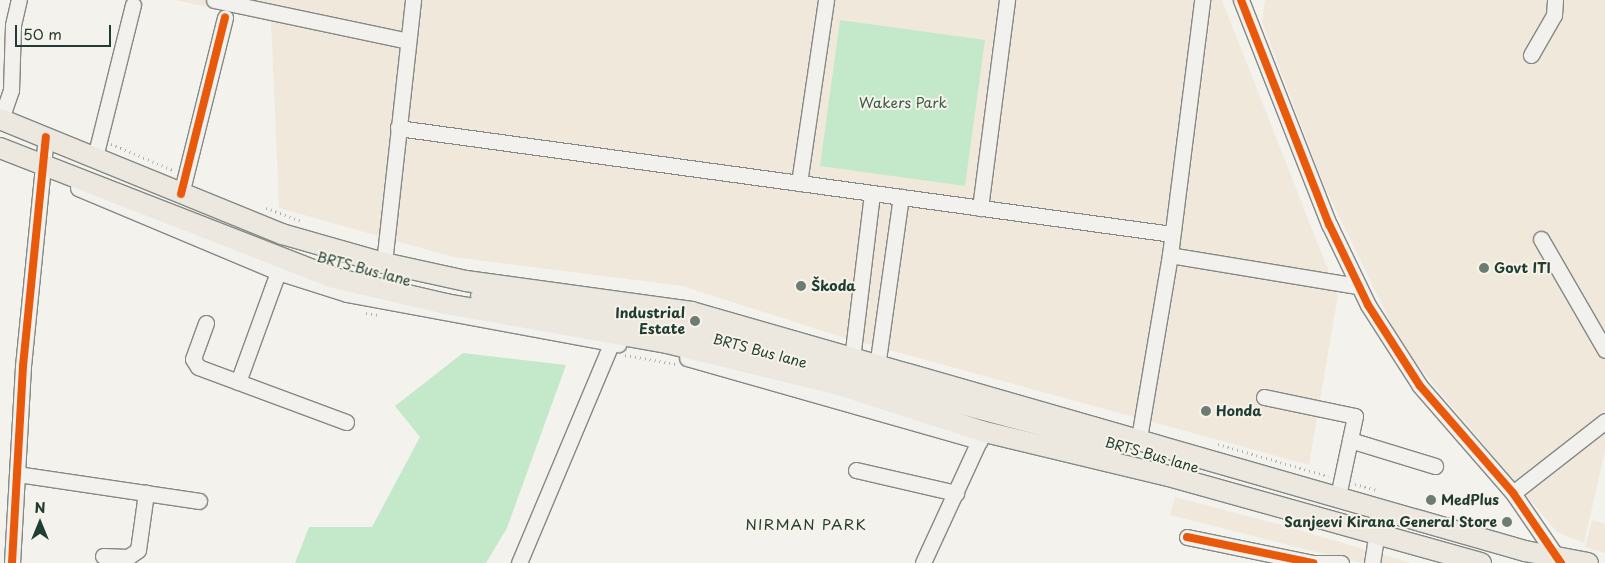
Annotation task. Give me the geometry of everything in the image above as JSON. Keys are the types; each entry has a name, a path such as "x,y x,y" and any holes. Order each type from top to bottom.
{"main road":[{"path":"0,124 46,154 334,278 613,339 848,380 874,387 1139,438 1525,551 1588,563"},
{"path":"0,148 46,154 95,156 180,194 282,234 384,263 466,281 692,312 848,380 874,387 981,431 1377,532 1481,563"},
{"name":"BRTS Bus lane","path":"46,154 192,212 331,261 475,295 691,332 848,380"},
{"name":"BRTS Bus lane","path":"874,387 1258,484 1525,563"}],"street":[{"path":"0,124 11,90 13,25 19,0"},
{"path":"214,0 408,41"},
{"path":"384,263 413,0"},
{"path":"798,183 826,0"},
{"path":"980,208 1007,0"},
{"path":"1139,438 1170,255 1202,0"},
{"path":"1241,0 1357,286 1420,386 1513,493 1560,559"},
{"path":"1532,55 1554,15 1555,0"},
{"path":"95,156 133,6"},
{"path":"180,194 226,17"},
{"path":"398,128 1172,234"},
{"path":"46,154 50,176 278,272 347,294 613,339 519,563"},
{"path":"12,563 17,474 46,154"},
{"path":"848,380 872,193"},
{"path":"901,197 874,387 979,441 924,563"},
{"path":"1541,239 1605,350"},
{"path":"1170,255 1357,286"},
{"path":"238,382 278,272"},
{"path":"206,323 194,364 346,422"},
{"path":"1264,397 1352,413 1350,440 1338,496"},
{"path":"1513,493 1605,421"},
{"path":"1350,440 1435,466"},
{"path":"856,470 956,493"},
{"path":"17,474 199,501"},
{"path":"102,556 128,557 138,550 146,493"},
{"path":"1372,563 1377,532"},
{"path":"1187,538 1324,563"}],"shaded area":[{"path":"175,0 1222,0 1338,295 1309,465 842,337 682,286 453,257 279,208 271,21"},
{"name":"Govt ITI","path":"1265,0 1605,0 1605,451 1584,543 1557,532 1403,348 1325,188 1262,22"},
{"path":"1175,497 1282,525 1411,563 1360,563 1170,515"},
{"path":"1592,520 1605,524 1605,553 1585,547"}],"green space":[{"name":"Wakers Park","path":"840,20 985,40 965,186 820,166"},
{"path":"463,353 566,365 507,528 486,563 295,563 309,527 372,527 420,437 395,406"}],"cycle path":[{"path":"1241,0 1329,224 1368,305 1420,386 1513,493 1561,563"},
{"path":"181,194 225,17"},
{"path":"12,563 23,366 46,137"},
{"path":"1187,537 1313,563"}],"place":[{"name":"Govt ITI","path":"1484,268"},
{"name":"Škoda","path":"801,286"},
{"name":"Industrial Estate","path":"695,321"},
{"name":"Honda","path":"1206,411"},
{"name":"MedPlus","path":"1431,500"},
{"name":"Sanjeevi Kirana General Store","path":"1507,522"}],"district":[{"name":"NIRMAN PARK","path":"806,524"}]}
